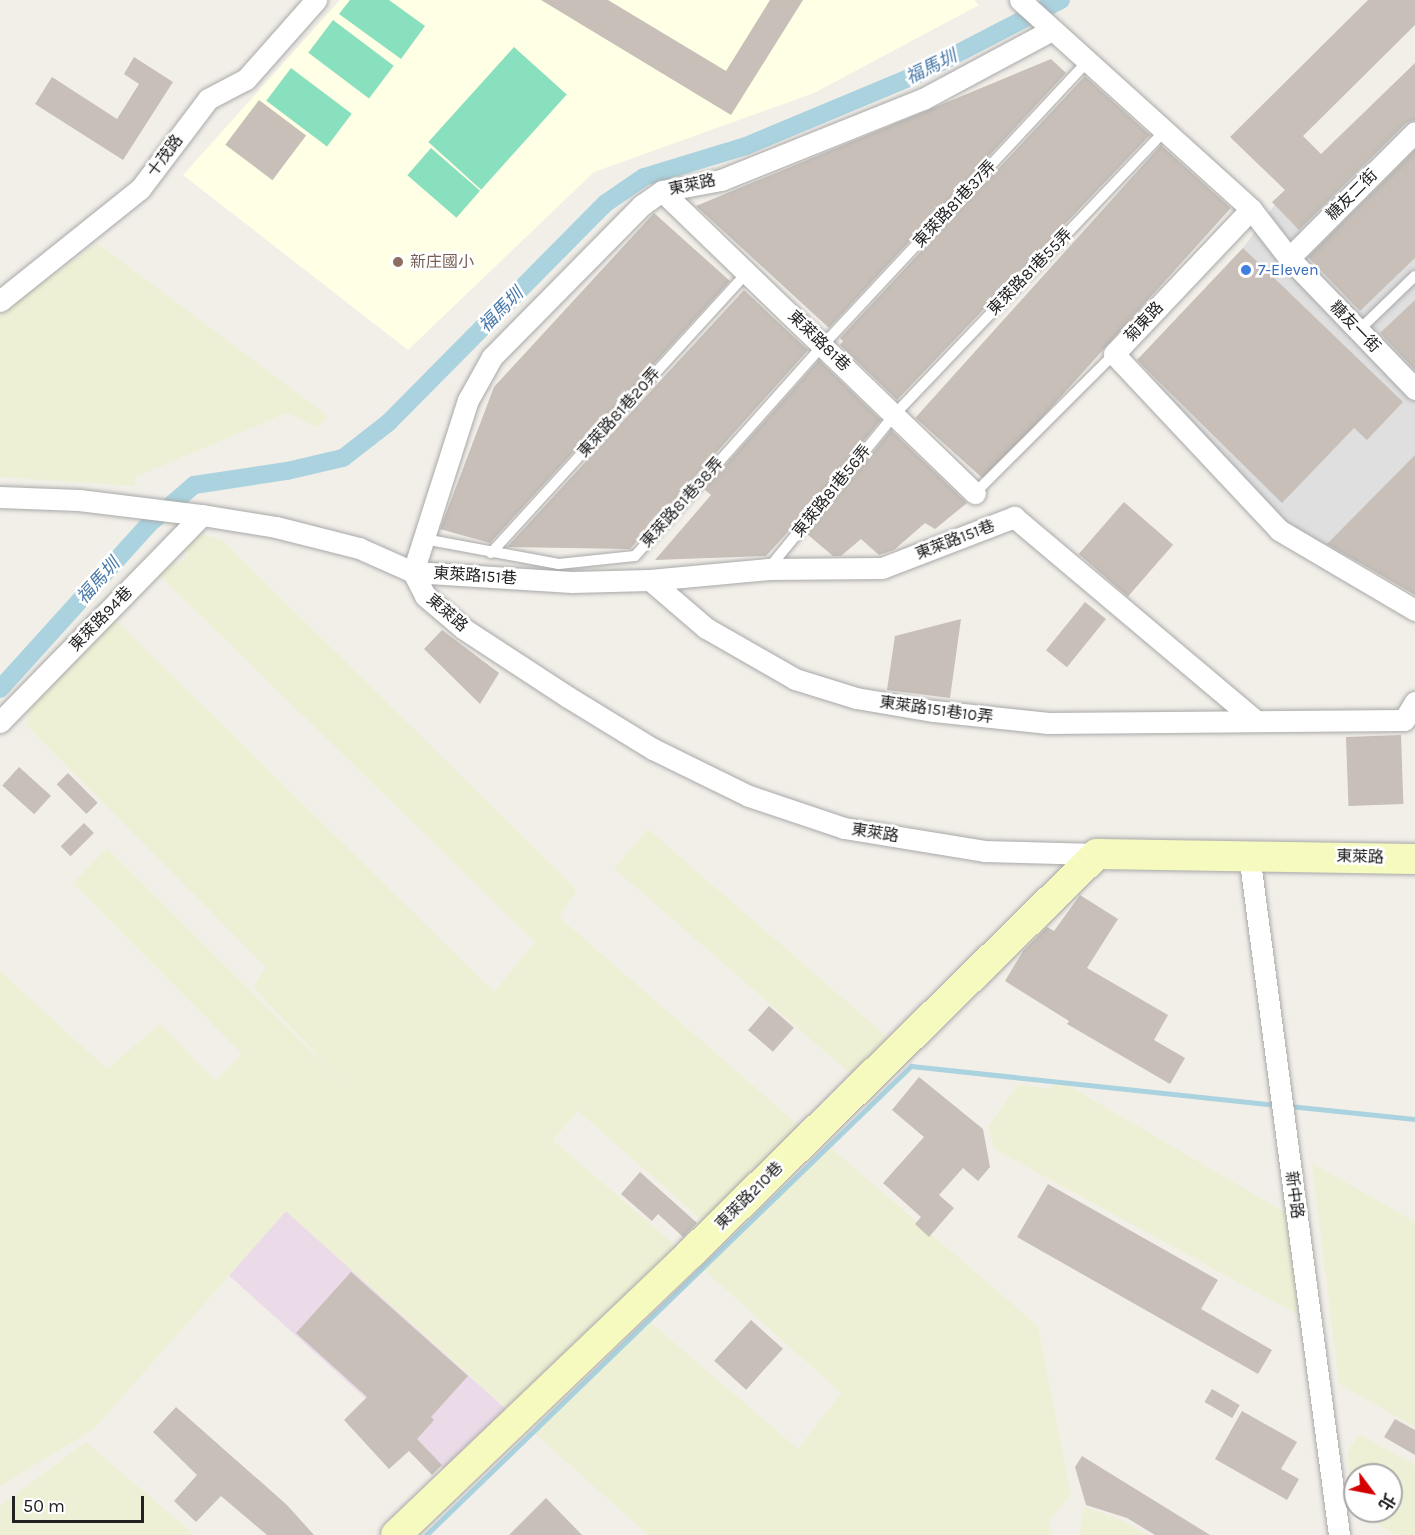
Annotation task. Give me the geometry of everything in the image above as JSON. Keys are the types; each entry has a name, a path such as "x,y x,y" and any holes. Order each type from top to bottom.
{"street":[{"name":"十茂路","path":"0,301 140,189 208,99 246,79 316,0"},
{"path":"1020,0 1251,208"},
{"name":"東萊路","path":"1044,24 923,99 721,180 662,191 642,205 492,357 468,400 413,572 424,596 464,629 653,748 749,796 844,828 984,851 1249,854 1415,859"},
{"name":"糖友二街","path":"1289,258 1415,132"},
{"name":"東萊路81巷","path":"662,191 975,493"},
{"name":"糖友一街","path":"1251,208 1289,258 1415,389"},
{"name":"菊東路","path":"1251,208 1114,354 1279,530 1415,610"},
{"path":"0,497 79,500 202,515 276,527 359,548 413,572"},
{"name":"東萊路94巷","path":"0,722 202,515"},
{"name":"東萊路151巷","path":"413,572 572,582 650,580 768,569 882,567 1014,517 1256,720"},
{"name":"東萊路151巷10弄","path":"650,580 706,628 795,678 856,698 1048,723 1256,720"},
{"path":"1256,720 1404,720 1415,702"},
{"name":"東萊路210巷","path":"396,1535 682,1262 1097,854"},
{"name":"新中路","path":"1249,854 1339,1535"}],"lane":[{"name":"東萊路81巷37弄","path":"823,345 1087,62"},
{"name":"東萊路81巷55弄","path":"895,414 1165,130"},
{"name":"東萊路81巷20弄","path":"491,553 747,273"},
{"path":"1358,331 1415,276"},
{"name":"東萊路81巷38弄","path":"424,539 559,564 635,556 823,345"},
{"path":"975,493 1114,354"},
{"name":"東萊路81巷56弄","path":"768,569 895,414"}],"shaded area":[{"name":"新庄國小","path":"340,0 974,0 979,5 814,93 594,172 408,350 183,175"},
{"path":"1415,63 1415,589 1267,518 1138,360 1243,248 1274,206"},
{"path":"97,243 328,416 318,428 287,413 135,477 135,486 0,477 0,314"},
{"path":"202,534 223,541 577,890 559,917 803,1129 703,1221 578,1111 553,1140 677,1247 509,1411 286,1211 94,1429 0,1486 0,971 107,1069 160,1024 216,1081 242,1054 73,883 107,848 353,1093 253,987 266,967 27,726 30,707 113,617 494,992 535,942 157,573 166,557 177,564 189,555 180,547"},
{"path":"648,829 893,1042 858,1081 614,868"},
{"path":"1059,1080 1288,1214 1302,1317 994,1149 988,1128 1018,1084 1050,1089"},
{"path":"830,1147 1038,1326 1071,1495 1048,1522 1053,1535 648,1535 533,1432 647,1319 798,1449 841,1393 703,1269"},
{"path":"1312,1163 1415,1222 1415,1427 1339,1384"},
{"path":"286,1211 509,1412 451,1476 228,1275"},
{"path":"1359,1434 1415,1465 1415,1535 1396,1535 1376,1523 1403,1523 1403,1463 1348,1463 1347,1453"},
{"path":"86,1442 195,1535 0,1535 0,1506"},
{"path":"1084,1507 1124,1521 1147,1535 1079,1535"}],"green space":[{"path":"350,0 389,0 425,26 401,59 339,14"},
{"path":"333,20 394,66 369,98 308,53"},
{"path":"514,47 567,95 481,190 428,142"},
{"path":"291,68 352,114 327,146 266,101"},
{"path":"431,148 480,191 456,218 407,175"}],"building":[{"path":"541,0 608,0 726,71 770,0 803,0 731,115"},
{"path":"1368,0 1415,0 1415,25 1303,136 1321,154 1415,63 1415,120 1406,123 1299,230 1272,202 1285,190 1230,137"},
{"path":"134,57 173,82 123,160 35,104 52,77 117,119 139,84 124,74"},
{"path":"1051,59 1066,73 829,328 696,206"},
{"path":"1085,76 1150,135 897,400 840,345 843,341 840,338"},
{"path":"259,100 306,136 272,180 225,145"},
{"path":"1161,145 1231,208 985,481 915,418"},
{"path":"1415,150 1415,258 1360,311 1308,257"},
{"path":"654,213 730,281 490,543 440,529 494,387"},
{"path":"1243,248 1403,402 1367,440 1354,428 1282,503 1137,360"},
{"path":"744,290 808,350 630,549 507,547"},
{"path":"1415,300 1415,370 1380,333"},
{"path":"819,360 881,420 766,556 655,560 711,495 704,489"},
{"path":"891,430 967,503 935,529 925,523 894,550 879,555 861,539 841,556 833,556 807,534"},
{"path":"1415,455 1415,595 1327,544"},
{"path":"1124,502 1173,545 1128,597 1079,554"},
{"path":"1085,602 1106,619 1067,667 1046,650"},
{"path":"961,619 950,698 887,690 895,636"},
{"path":"442,630 499,673 480,704 424,649"},
{"path":"1401,735 1403,804 1348,806 1346,737"},
{"path":"19,767 51,796 34,814 2,786"},
{"path":"68,773 98,803 86,814 57,784"},
{"path":"84,823 94,833 71,856 61,846"},
{"path":"1080,895 1118,919 1087,968 1168,1015 1154,1040 1185,1058 1170,1084 1067,1024 1069,1021 1005,981 1023,951 1047,927 1054,931"},
{"path":"769,1006 794,1028 773,1052 748,1030"},
{"path":"919,1077 983,1129 990,1167 978,1181 963,1168 939,1195 954,1208 929,1237 915,1224 921,1217 883,1183 924,1137 892,1110"},
{"path":"640,1172 697,1223 683,1237 658,1214 652,1221 621,1194"},
{"path":"1048,1184 1218,1280 1201,1309 1272,1350 1258,1374 1017,1237"},
{"path":"351,1272 468,1376 431,1417 434,1420 417,1439 442,1465 432,1475 409,1451 389,1469 344,1420 367,1397 296,1333"},
{"path":"751,1320 783,1349 746,1390 714,1361"},
{"path":"1212,1389 1240,1405 1232,1418 1204,1402"},
{"path":"176,1407 287,1505 314,1535 267,1535 221,1496 196,1522 174,1501 197,1475 153,1432"},
{"path":"1242,1411 1297,1442 1281,1469 1299,1479 1287,1500 1215,1459"},
{"path":"1395,1419 1415,1430 1415,1455 1384,1437"},
{"path":"1082,1456 1210,1535 1155,1535 1127,1518 1086,1505 1075,1467"},
{"path":"546,1498 582,1535 509,1535"}],"waterway":[{"name":"福馬圳","path":"0,689 149,524 194,485 287,471 343,458 389,422 606,203 644,177 746,146 918,74 1061,0"},
{"path":"426,1535 911,1066 1276,1105"},
{"path":"1289,1106 1415,1119"}],"place":[{"name":"新庄國小","path":"398,262"},
{"name":"7-Eleven","path":"1246,270"}]}
